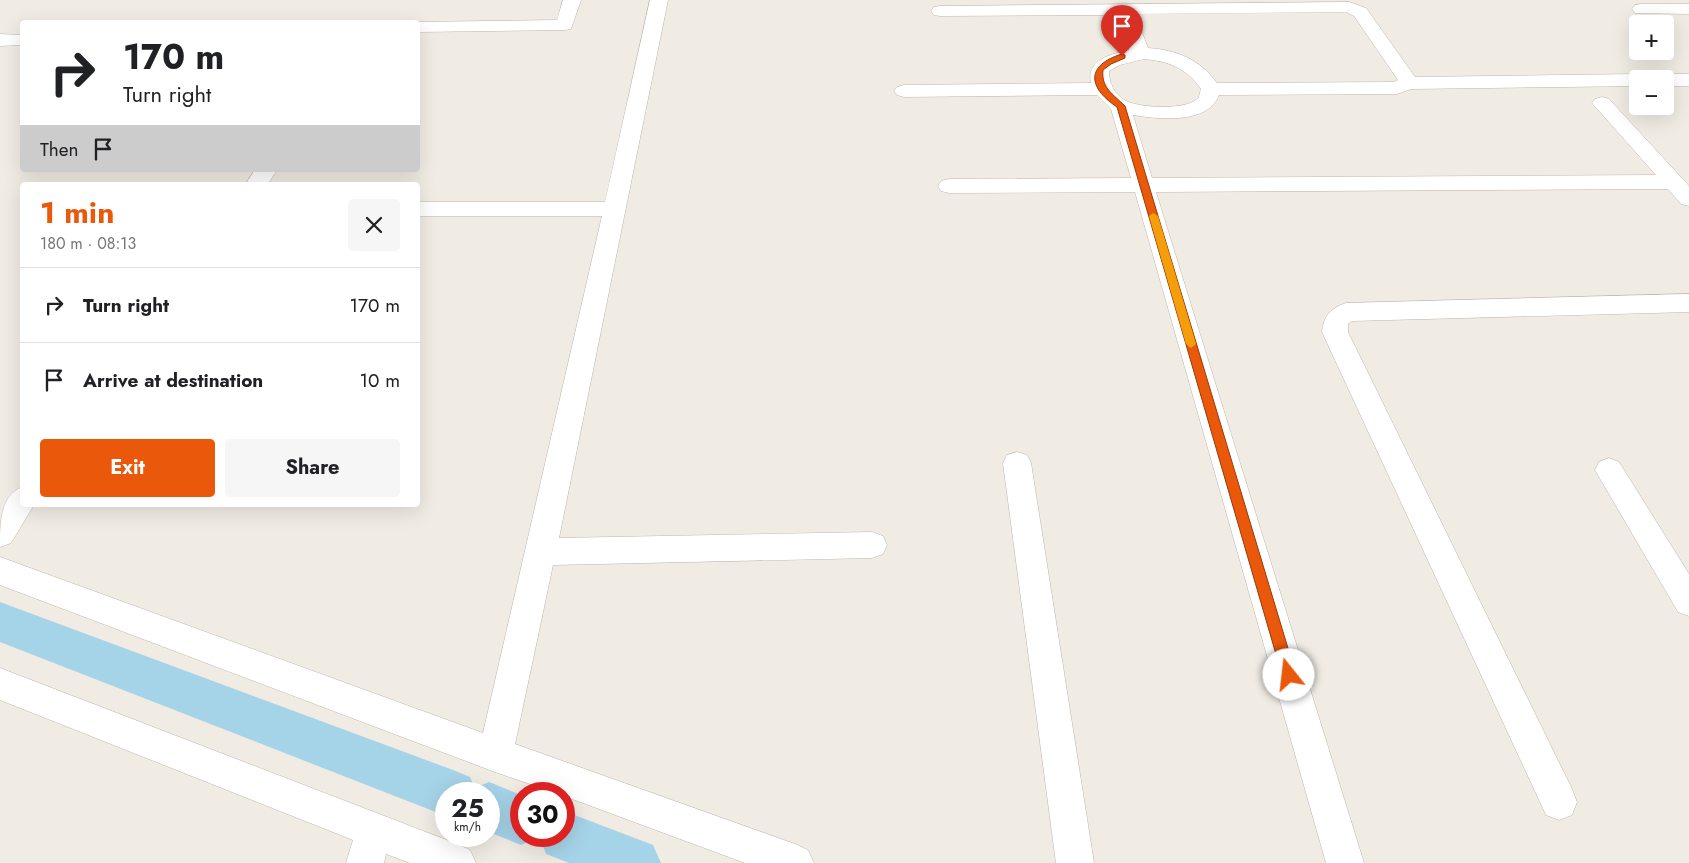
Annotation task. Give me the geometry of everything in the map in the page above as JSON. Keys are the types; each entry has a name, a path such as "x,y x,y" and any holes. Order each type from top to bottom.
{"street":[{"path":"420,36 562,34 572,0"},
{"path":"495,755 541,552 659,0"},
{"path":"940,11 1349,7 1360,12 1408,83"},
{"path":"1124,9 1140,53"},
{"path":"1641,9 1689,9"},
{"path":"420,27 565,25"},
{"path":"0,30 20,30"},
{"path":"0,40 20,40"},
{"path":"1211,89 1199,71 1186,64 1175,59 1140,53 1122,56 1108,62 1100,69 1098,78 1111,97 1144,186 1345,863"},
{"path":"1211,89 1397,88 1408,83 1629,80"},
{"path":"1674,80 1689,80"},
{"path":"904,90 1111,97 1146,112 1173,112 1193,109 1207,100 1211,89"},
{"path":"1602,103 1689,198"},
{"path":"949,186 1674,182"},
{"path":"420,209 613,209"},
{"path":"1559,802 1335,332 1335,321 1346,312 1689,303"},
{"path":"1017,463 1075,863"},
{"path":"1609,470 1689,602"},
{"path":"0,534 20,502"},
{"path":"541,552 872,545"},
{"path":"0,571 495,755 553,774 795,863"},
{"path":"0,684 369,847 457,863"}],"waterway":[{"path":"0,622 435,787"},
{"path":"500,811 510,816"},
{"path":"575,840 635,863"}],"slow traffic":[{"path":"1153,216 1191,344"}],"route":[{"path":"1122,56 1108,62 1100,69 1098,78 1102,89 1111,100 1120,106 1289,675"}]}
